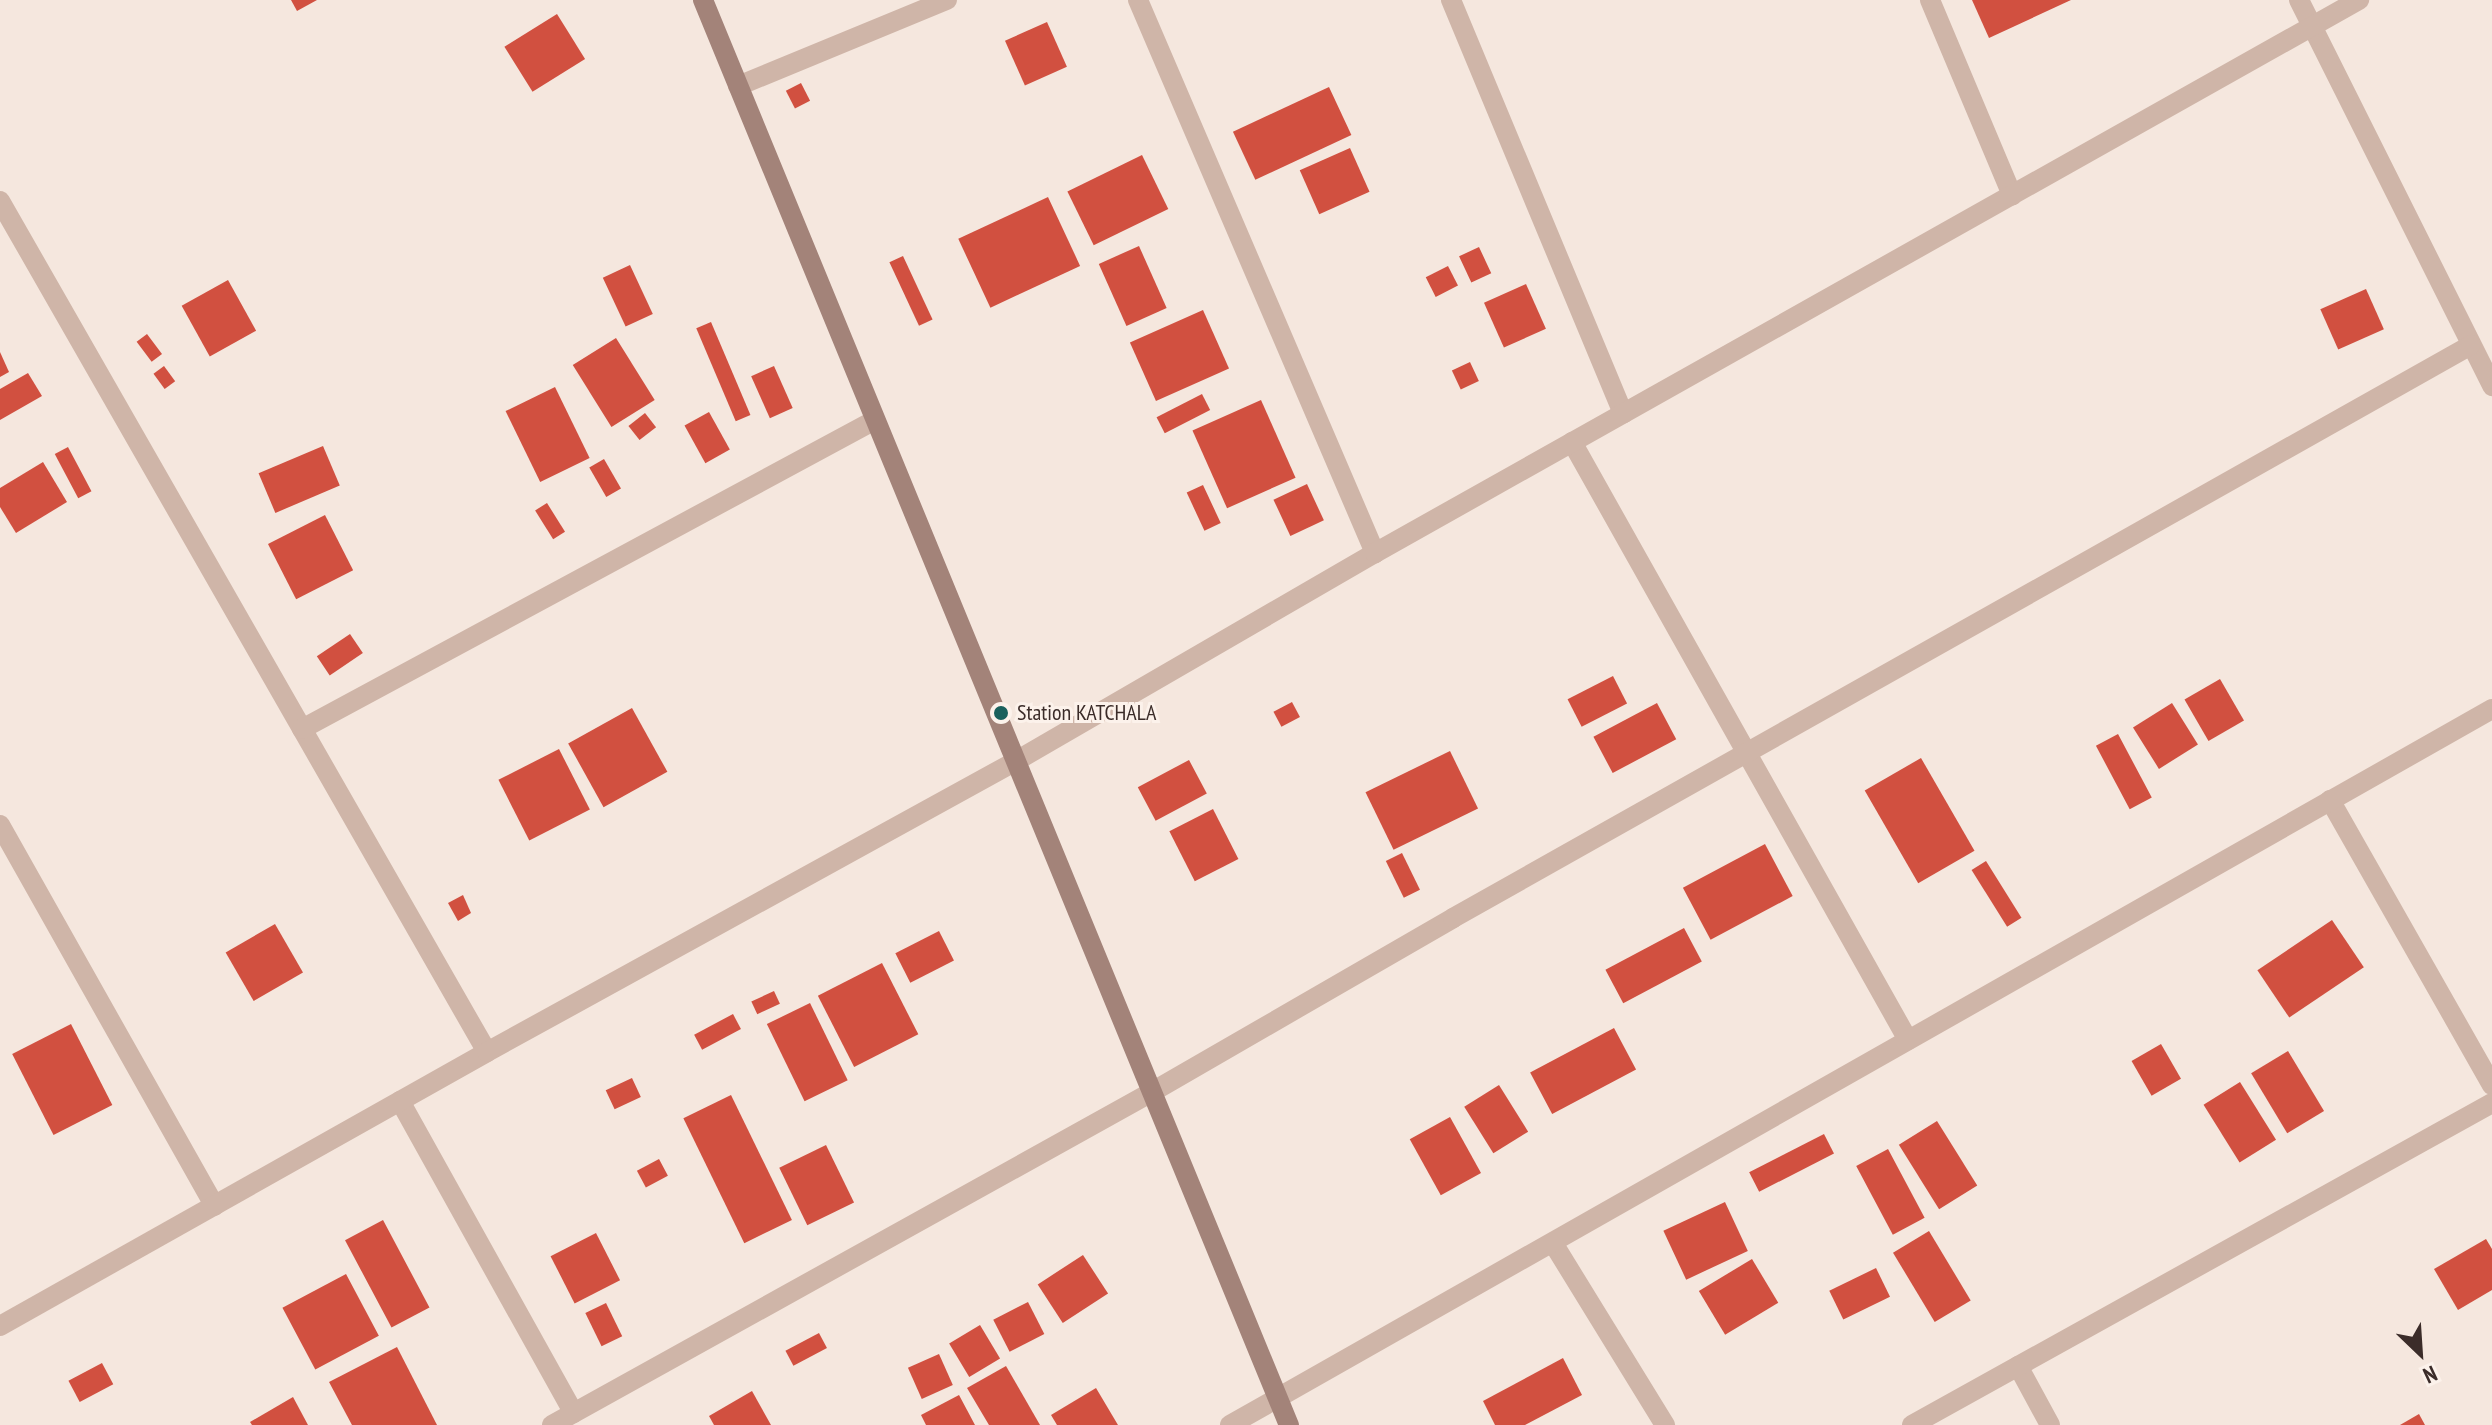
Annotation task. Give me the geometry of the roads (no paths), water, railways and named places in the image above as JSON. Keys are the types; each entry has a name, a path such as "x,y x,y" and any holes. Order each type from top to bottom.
{"street":[{"path":"703,0 1289,1425"},
{"path":"738,86 947,0"},
{"path":"1138,0 1375,553"},
{"path":"1451,0 1623,414"},
{"path":"1930,0 2012,195"},
{"path":"2299,0 2310,28 2492,386"},
{"path":"0,1326 487,1052 1016,761 1375,553 2359,0"},
{"path":"3,215 487,1052"},
{"path":"552,1425 1152,1092 1746,752 2471,345"},
{"path":"302,729 875,420"},
{"path":"1572,442 1908,1040"},
{"path":"1230,1425 2492,709"},
{"path":"2330,800 2492,1085"},
{"path":"0,825 215,1206"},
{"path":"400,1101 574,1413"},
{"path":"1912,1425 2492,1103"},
{"path":"1553,1243 1665,1425"},
{"path":"2018,1366 2050,1425"}],"place":[{"name":"Station KATCHALA","path":"1001,713"}]}
